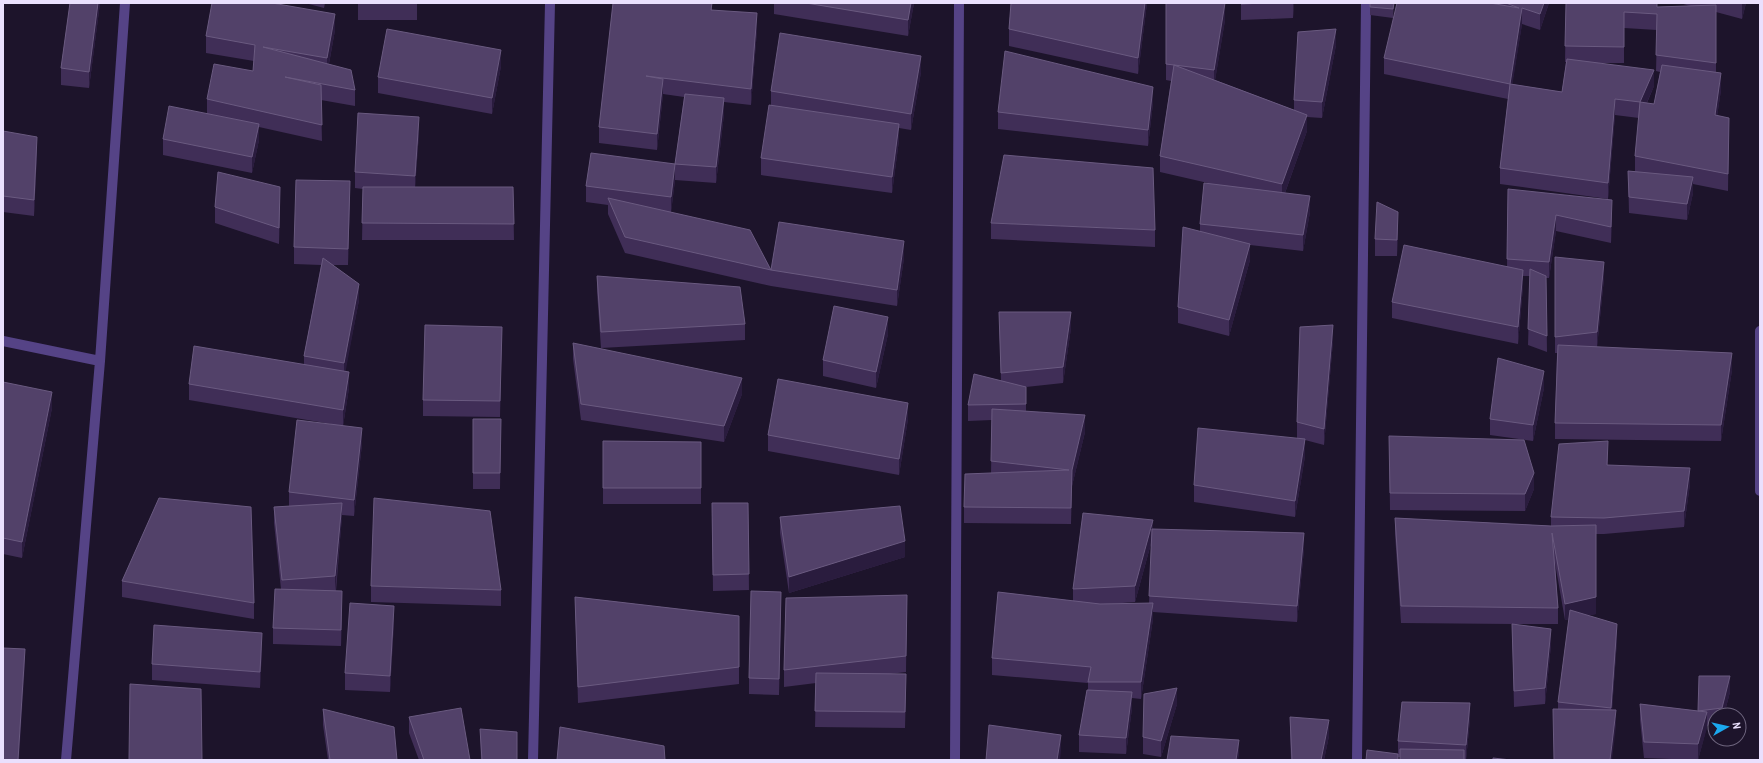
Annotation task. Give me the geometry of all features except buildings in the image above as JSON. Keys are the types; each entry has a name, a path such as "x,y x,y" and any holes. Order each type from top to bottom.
{"street":[{"path":"66,760 100,361 125,3"},
{"path":"534,760 550,3"},
{"path":"955,760 959,3"},
{"path":"1357,760 1366,3"},
{"path":"1760,331 1760,491"},
{"path":"3,341 100,361"}]}
